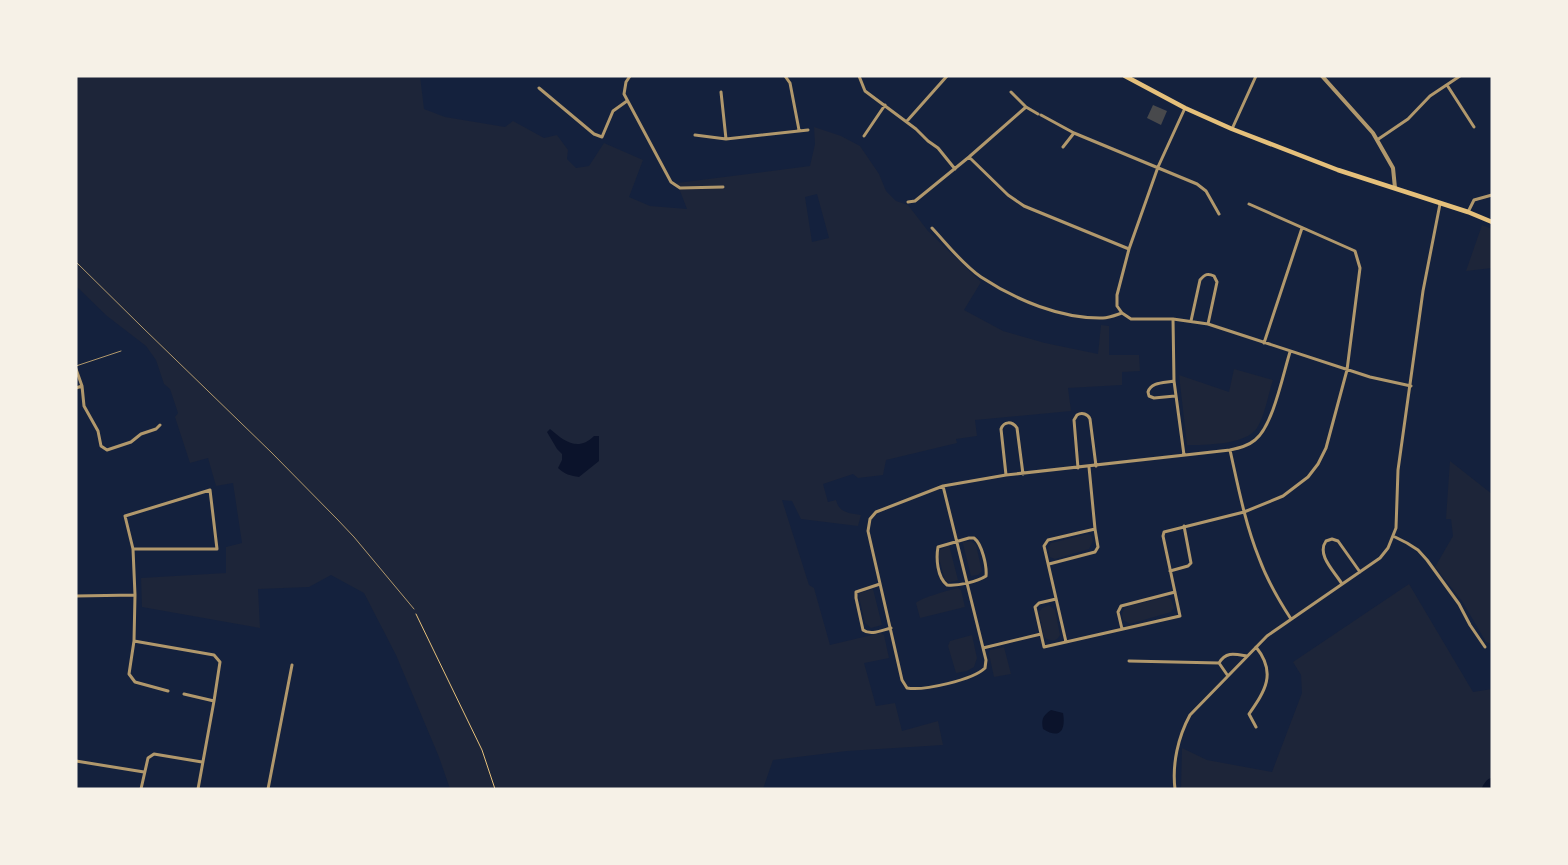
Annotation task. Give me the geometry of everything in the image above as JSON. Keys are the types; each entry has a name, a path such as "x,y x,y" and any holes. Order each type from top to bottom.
{"main road":[{"path":"1125,76 1185,108 1232,129 1338,170 1468,212 1492,222"}],"street":[{"path":"630,76 626,82 624,94 671,182 680,188 723,187"},
{"path":"784,76 790,83 800,130"},
{"path":"859,76 865,91 907,121 938,148 955,169"},
{"path":"907,121 947,76"},
{"path":"1232,129 1256,76"},
{"path":"1377,140 1408,119 1430,96 1460,76"},
{"path":"1324,77 1377,140 1393,168 1395,188"},
{"path":"1447,85 1474,128"},
{"path":"539,88 594,134 602,137 613,111 627,101"},
{"path":"721,92 726,139"},
{"path":"1011,92 1026,107 1074,133 1197,184 1206,191 1220,214"},
{"path":"864,136 885,105"},
{"path":"908,202 915,201 955,169 1026,107"},
{"path":"1185,108 1158,167 1129,249 1117,295 1117,306 1122,313 1131,319 1173,319 1208,324 1347,370 1411,386"},
{"path":"695,135 726,139 808,130"},
{"path":"1063,147 1074,133"},
{"path":"969,157 1008,195 1024,206 1129,249"},
{"path":"1468,212 1474,200 1492,195"},
{"path":"1056,599 1035,607 1044,647 1180,616 1163,534 1167,530 1244,512 1283,496 1308,477 1318,464 1326,448 1347,370 1360,268 1355,251 1249,204"},
{"path":"1175,789 1175,760 1183,728 1190,715 1268,636 1380,558 1394,536 1397,519 1398,470 1423,291 1440,204"},
{"path":"932,228 967,265 981,276 1013,295 1059,314 1105,318 1122,313"},
{"path":"1264,343 1302,228"},
{"path":"1191,321 1200,280 1204,275 1209,274 1214,276 1217,282 1208,324"},
{"path":"1173,319 1175,396 1184,455"},
{"path":"943,486 986,660 985,668 972,677 917,690 907,688 902,680 868,531 870,519 876,512 943,486 1006,475 1230,450 1249,444 1258,438 1264,430 1290,352"},
{"path":"76,367 82,386 84,406 98,431 101,446 107,450 131,442 141,434 156,430 160,425"},
{"path":"1174,381 1153,385 1149,388 1148,392 1149,396 1154,398 1175,396"},
{"path":"76,388 82,386"},
{"path":"1078,468 1074,420 1077,415 1082,413 1090,419 1096,466"},
{"path":"1006,475 1001,430 1004,424 1008,422 1017,428 1023,474"},
{"path":"1230,450 1244,512 1258,557 1274,592 1291,619"},
{"path":"1049,564 1095,552 1098,547 1088,467"},
{"path":"133,549 217,549 210,490 125,516 133,549 135,595 134,641 129,674 135,682 168,691"},
{"path":"1170,571 1188,566 1191,563 1184,526"},
{"path":"1066,642 1044,546 1048,540 1095,529"},
{"path":"1394,536 1418,550 1427,560 1459,604 1484,647"},
{"path":"969,538 976,539 986,570 984,577 966,582 945,584 941,579 937,556 938,547 969,538"},
{"path":"1342,584 1323,555 1322,548 1326,541 1338,541 1360,572"},
{"path":"880,584 856,592 863,630 867,633 872,633 891,628"},
{"path":"1122,629 1118,612 1121,606 1175,592"},
{"path":"76,596 135,595"},
{"path":"983,648 1041,634"},
{"path":"134,641 214,655 220,662 198,789"},
{"path":"1256,647 1266,667 1267,684 1264,692 1249,714 1256,727"},
{"path":"1219,663 1229,654 1247,656"},
{"path":"1130,661 1219,663"},
{"path":"1219,663 1228,676"},
{"path":"268,789 292,665"},
{"path":"184,694 214,701"},
{"path":"141,789 148,758 154,754 202,762"},
{"path":"76,761 144,772"}],"lane":[{"path":"76,262 272,452 343,525 414,609"},
{"path":"76,367 121,351"}],"path":[{"path":"414,609 482,750 495,789"}],"shaded area":[{"path":"76,76 420,76 424,109 445,117 505,127 513,121 544,138 557,135 568,150 567,159 576,168 589,166 604,143 643,160 629,197 650,206 687,209 677,183 810,166 815,144 814,127 841,136 860,146 879,174 886,191 896,201 908,205 928,231 981,282 964,310 1003,331 1045,343 1098,354 1101,325 1109,326 1109,355 1139,355 1140,371 1122,372 1122,385 1068,388 1071,411 975,420 977,436 956,439 957,443 886,460 883,475 858,478 853,474 823,484 828,502 836,500 839,508 842,510 861,515 858,526 801,519 792,501 782,500 809,585 814,588 830,645 880,633 884,635 889,658 864,663 876,706 895,703 902,731 938,721 943,745 847,751 773,760 763,789 450,789 439,757 396,655 364,593 331,575 309,587 258,589 260,628 142,607 141,578 226,573 226,547 242,543 233,483 216,486 208,458 190,463 175,417 178,413 170,389 164,384 156,360 146,346 107,316 76,286","holes":["817,194 829,238 812,242 805,197"]},
{"path":"1482,225 1492,229 1492,268 1466,271"},
{"path":"1234,369 1273,380 1257,428 1252,434 1235,441 1187,445 1179,375 1229,392"},
{"path":"550,429 566,441 577,444 588,441 594,436 599,436 599,461 579,477 563,472 558,468 562,460 562,454 547,432"},
{"path":"1450,461 1492,494 1492,644 1486,642 1462,601 1435,567 1453,536 1451,519 1446,519"},
{"path":"1088,534 1091,535 1093,541 1089,549 1055,559 1050,557 1048,548 1051,543"},
{"path":"971,541 976,545 982,571 978,575 971,576 963,542"},
{"path":"949,545 958,580 951,582 945,580 938,555 940,550"},
{"path":"1409,584 1473,692 1492,689 1492,789 1181,789 1182,748 1207,760 1272,772 1302,693 1301,675 1293,662"},
{"path":"958,588 961,590 965,607 920,618 916,603"},
{"path":"873,589 882,625 871,628 865,623 859,597 860,593"},
{"path":"1166,597 1171,599 1174,608 1171,612 1130,624 1123,620 1122,614 1124,609 1129,606"},
{"path":"1049,605 1055,610 1060,635 1053,641 1044,637 1039,612 1042,608"},
{"path":"972,635 977,658 974,667 967,671 956,673 948,646 950,641"},
{"path":"1004,647 1011,674 994,677 989,654 990,650"},
{"path":"1051,710 1063,713 1064,719 1064,724 1060,731 1054,734 1043,729 1042,723 1043,718"}],"building":[{"path":"1153,105 1167,111 1161,125 1147,118"}],"waterway":[{"path":"1489,789 1492,785"}]}
